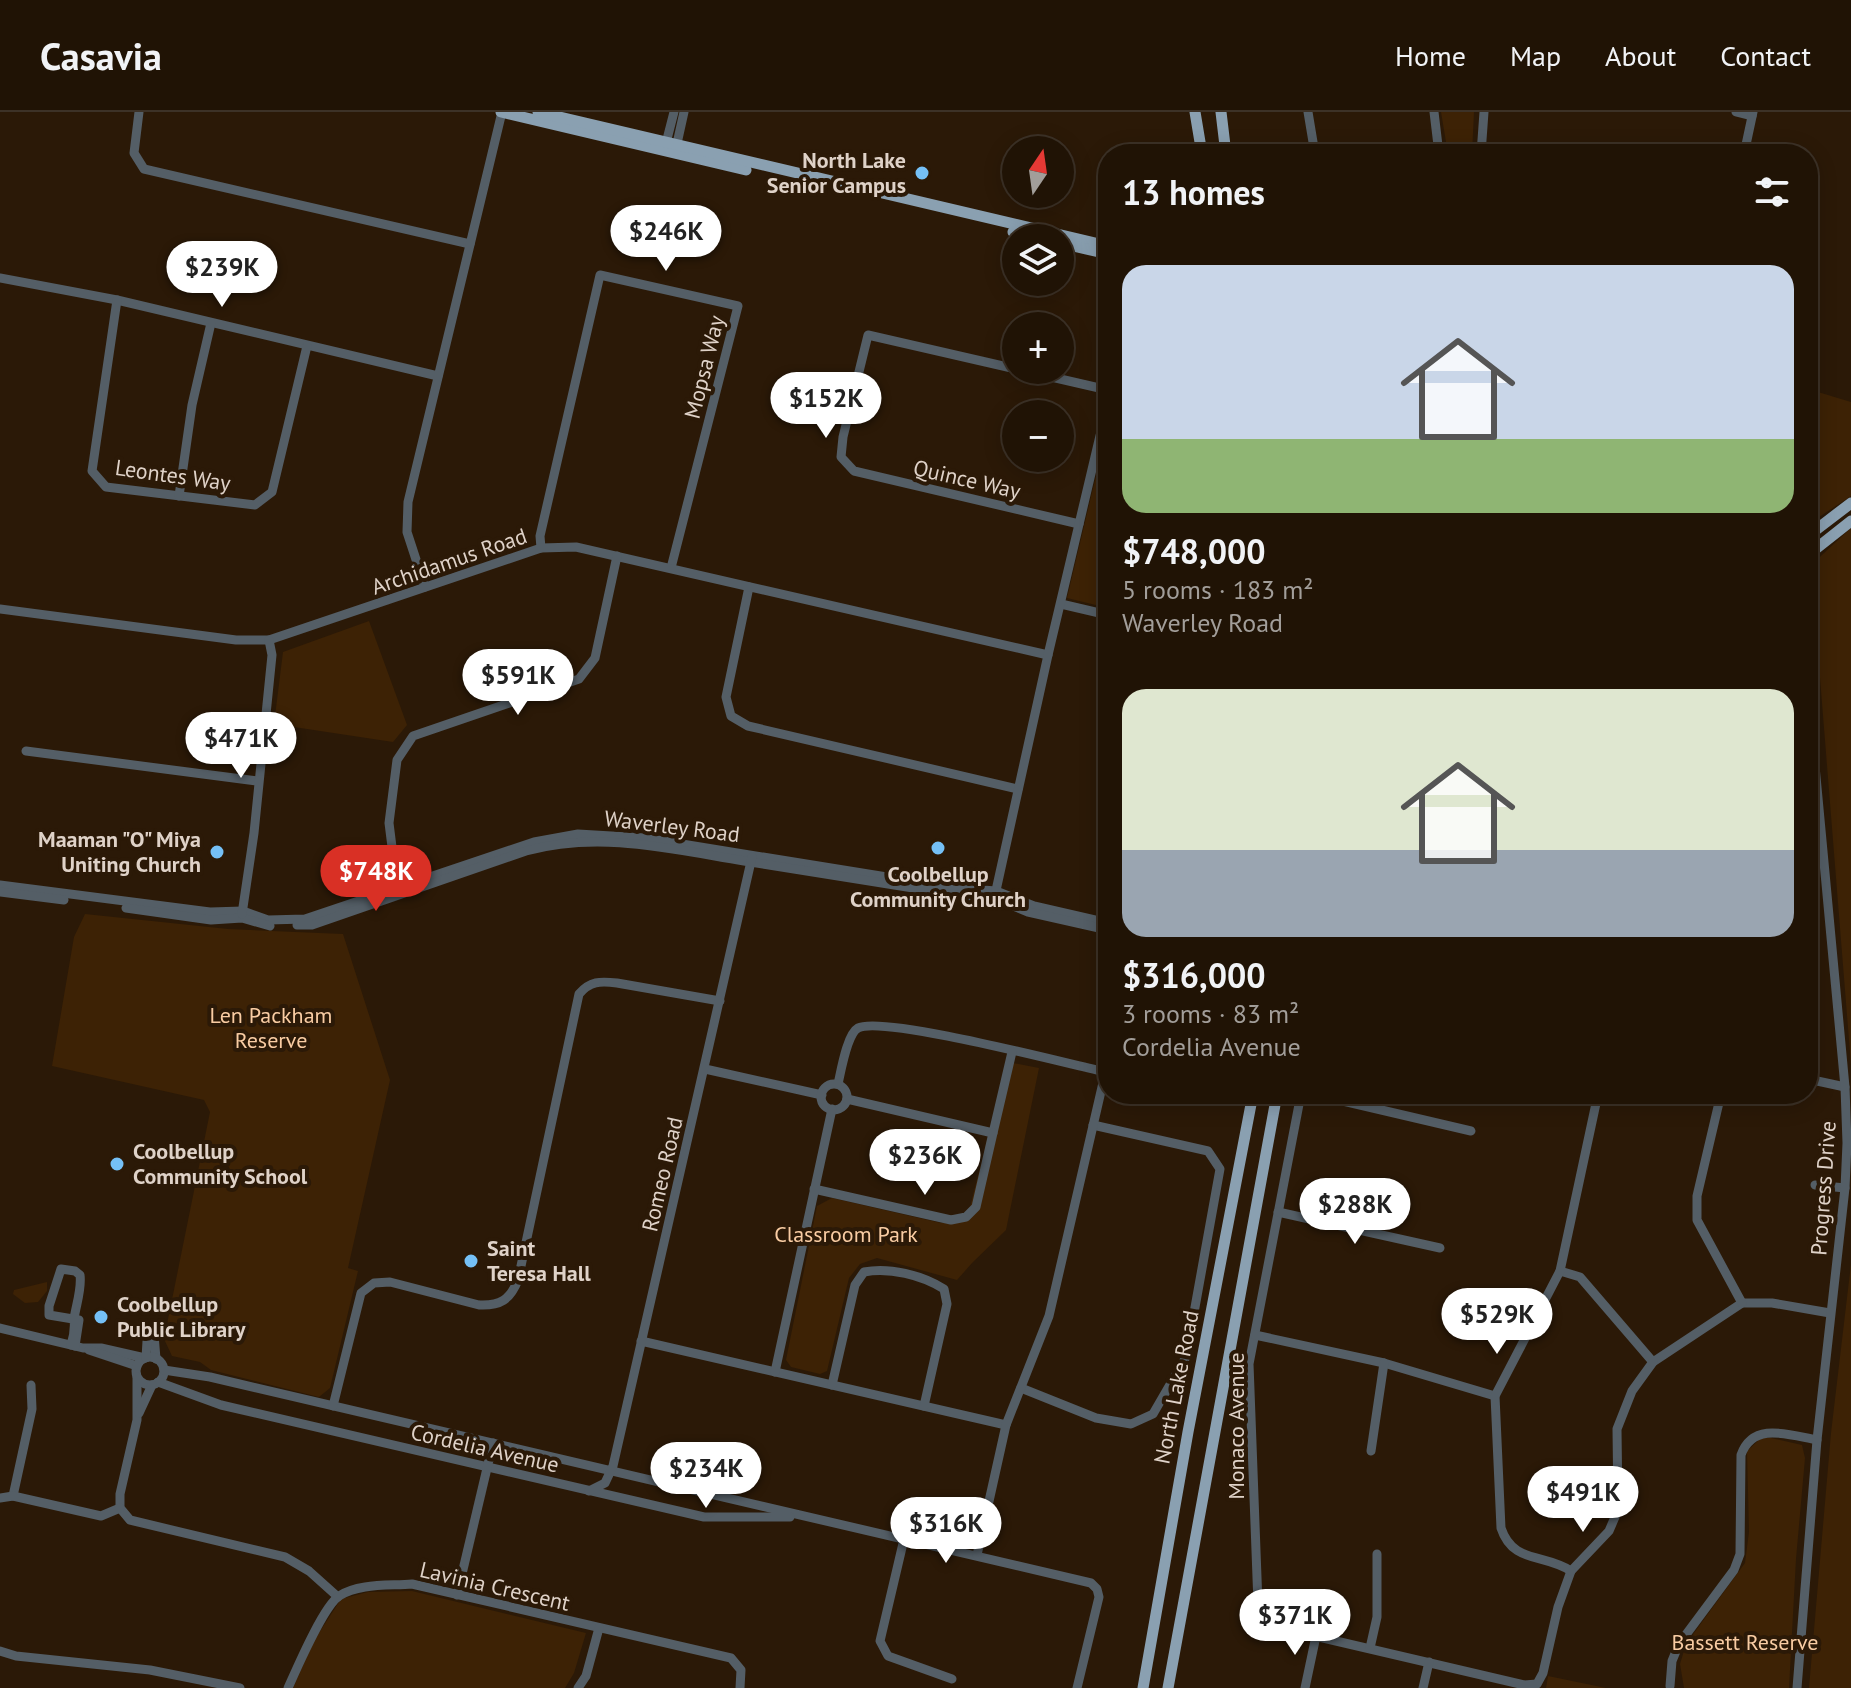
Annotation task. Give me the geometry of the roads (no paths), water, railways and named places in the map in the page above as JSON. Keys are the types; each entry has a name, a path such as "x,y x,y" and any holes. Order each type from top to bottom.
{"main road":[{"path":"502,112 1098,244"},
{"path":"538,112 671,148 1002,229"},
{"path":"1195,112 1200,144"},
{"path":"1221,112 1225,144"},
{"path":"1074,246 1098,252"},
{"path":"1818,528 1851,503"},
{"path":"1818,547 1851,521"},
{"name":"North Lake Road","path":"1143,1688 1251,1104"},
{"name":"North Lake Road","path":"1168,1688 1275,1104"}],"street":[{"path":"139,112 134,153 144,169 470,244"},
{"path":"425,587 407,532 408,502 502,112"},
{"path":"671,148 674,112"},
{"path":"671,148 684,112"},
{"path":"1308,112 1313,144"},
{"path":"1434,112 1438,144"},
{"path":"1482,144 1484,112"},
{"path":"1736,112 1753,114 1746,144"},
{"name":"Mopsa Way","path":"541,548 540,536 600,275 738,306 671,568"},
{"path":"0,278 117,300 438,376"},
{"name":"Leontes Way","path":"117,300 92,471 106,487 255,505 272,492 307,346"},
{"path":"179,496 192,405 211,323"},
{"name":"Quince Way","path":"1002,366 868,335 841,457 854,471 1079,524"},
{"name":"Quince Way","path":"1074,382 1098,388"},
{"path":"995,894 1098,444"},
{"name":"Archidamus Road","path":"0,609 236,640 269,640 541,548 576,547 1048,655"},
{"path":"405,889 396,875 398,868 389,823 397,760 413,736 579,679 595,658 617,556"},
{"path":"749,587 726,697 731,716 748,726 1018,789"},
{"path":"1061,604 1098,613"},
{"path":"242,914 254,833 272,655 269,640"},
{"path":"26,751 257,781"},
{"name":"Progress Drive","path":"1797,1688 1817,1440 1845,1188 1847,1143 1845,1087 1818,798"},
{"name":"Waverley Road","path":"0,885 242,914 268,920 305,919 405,889 514,848 578,834 645,838 752,858 995,894 1098,921"},
{"name":"Romeo Road","path":"611,1470 752,858"},
{"name":"Waverley Road","path":"0,892 211,920 242,914"},
{"name":"Waverley Road","path":"995,894 1028,912 1098,928"},
{"path":"333,1406 361,1293 374,1283 390,1282 479,1305 506,1301 518,1280 579,994 587,984 600,981 720,1001"},
{"path":"838,1084 851,1036 866,1025 889,1026 1098,1070"},
{"path":"814,1189 951,1220 966,1217 976,1207 1012,1052"},
{"path":"705,1069 822,1095"},
{"path":"1818,1081 1845,1087"},
{"path":"838,1084 846,1091 847,1099 842,1107 832,1109 823,1102 822,1095 827,1086 838,1084"},
{"path":"847,1099 993,1133"},
{"path":"977,1555 1006,1425 1049,1316 1098,1103"},
{"name":"Monaco Avenue","path":"1299,1104 1249,1364 1258,1604 1263,1617 1276,1627 1316,1636"},
{"path":"1356,1104 1471,1131"},
{"path":"1571,1571 1556,1561 1519,1554 1506,1543 1501,1528 1495,1396 1560,1271 1596,1104"},
{"path":"1719,1104 1697,1196 1697,1220 1742,1303"},
{"path":"775,1372 832,1109"},
{"path":"1021,1388 1096,1418 1131,1424 1153,1414 1186,1357 1220,1169 1208,1151 1093,1125"},
{"path":"1815,1185 1845,1188"},
{"path":"1278,1212 1440,1248"},
{"path":"74,1319 49,1315 61,1269 80,1275 74,1319 76,1346"},
{"path":"832,1385 855,1285 864,1272 880,1269 931,1280 944,1289 947,1304 924,1406"},
{"path":"1560,1271 1580,1277 1653,1362"},
{"path":"1305,1688 1316,1636 1537,1686 1571,1571 1609,1531 1618,1510 1617,1429 1632,1391 1653,1362 1742,1303 1772,1303 1830,1313"},
{"path":"0,1328 76,1346 149,1358 164,1370 137,1420"},
{"path":"154,1334 147,1341 149,1358 137,1371 137,1420 120,1494 120,1508 130,1520 285,1557 309,1571 338,1597 308,1642 288,1688"},
{"path":"1255,1335 1384,1363 1495,1396"},
{"path":"641,1341 1006,1425"},
{"name":"Cordelia Avenue","path":"76,1346 137,1371 143,1383 221,1405 589,1491 704,1517 808,1516"},
{"path":"1371,1451 1384,1363"},
{"name":"Cordelia Avenue","path":"164,1370 210,1377 1091,1583 1099,1597 1077,1688"},
{"path":"13,1496 32,1409 31,1385"},
{"path":"1670,1686 1672,1661 1679,1644 1734,1570 1740,1554 1741,1455 1748,1440 1759,1433 1770,1432 1817,1440"},
{"path":"457,1595 493,1443"},
{"path":"589,1491 605,1483 611,1470"},
{"path":"0,1498 13,1496 101,1516 120,1508"},
{"path":"904,1539 880,1641 888,1656 952,1679"},
{"path":"1370,1648 1377,1617 1377,1554"},
{"name":"Lavinia Crescent","path":"338,1597 365,1587 412,1584 731,1658 741,1670 740,1688"},
{"path":"578,1688 586,1676 599,1628"},
{"path":"0,1651 16,1656"},
{"path":"0,1657 150,1670 240,1688"},
{"path":"1423,1688 1429,1662"}],"place":[{"name":"North Lake Senior Campus","path":"922,173"},
{"name":"Coolbellup Community Church","path":"938,848"},
{"name":"Maaman \"O\" Miya Uniting Church","path":"217,852"},
{"name":"Coolbellup Community School","path":"117,1164"},
{"name":"Saint Teresa Hall","path":"471,1261"},
{"name":"Coolbellup Public Library","path":"101,1317"}],"park label":[{"name":"Len Packham Reserve","path":"271,1028"},
{"name":"Classroom Park","path":"846,1234"},
{"name":"Bassett Reserve","path":"1745,1642"}]}
